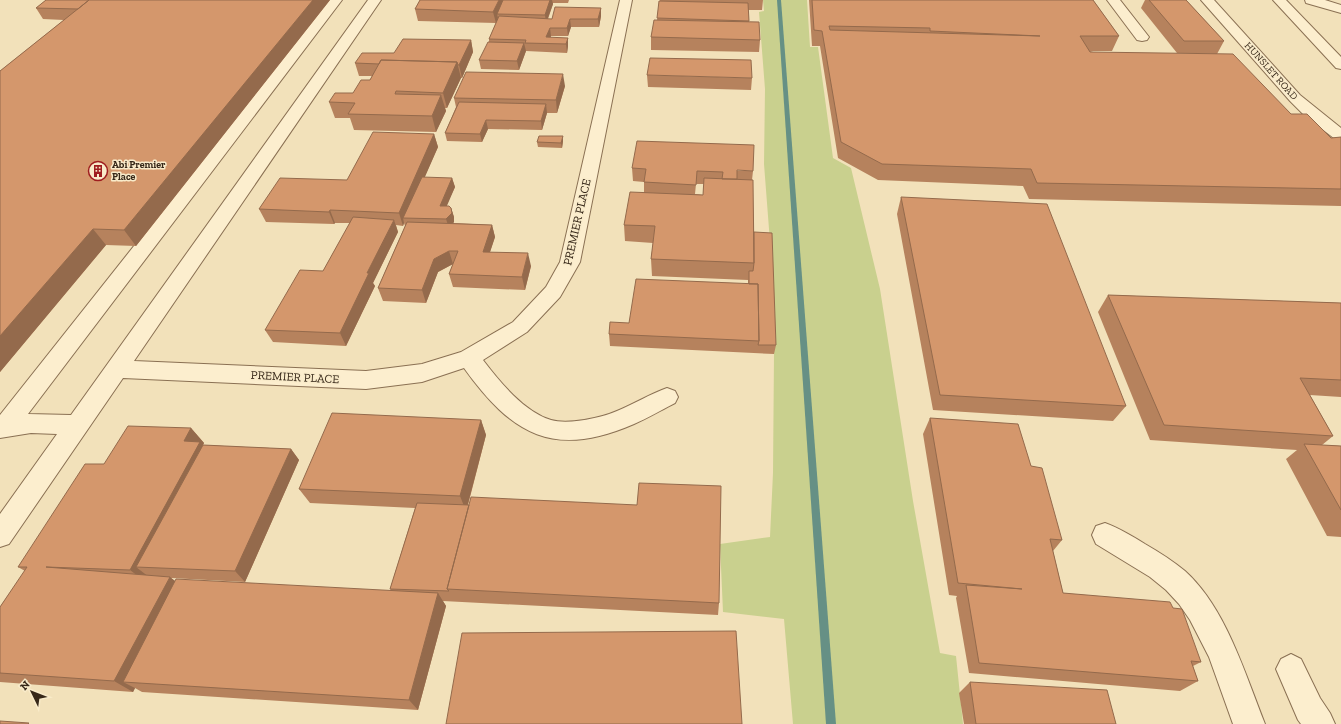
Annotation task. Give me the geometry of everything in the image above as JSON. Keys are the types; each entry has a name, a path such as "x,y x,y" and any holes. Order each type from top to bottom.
{"street":[{"path":"2,428 336,0"},
{"path":"0,535 375,0"},
{"name":"PREMIER PLACE","path":"116,369 366,380 422,373 469,358 520,327 554,292 570,262 626,0"},
{"path":"1113,0 1142,38"},
{"name":"HUNSLET ROAD","path":"1206,0 1310,112 1341,136"},
{"path":"1279,0 1341,65"},
{"path":"1311,0 1341,9"},
{"path":"1248,64 1264,64"},
{"path":"469,358 482,377 504,400 529,420 552,430 580,430 620,420 667,397"},
{"path":"2,428 31,423 76,425"},
{"path":"1105,534 1177,582 1194,602 1211,631 1249,724"},
{"path":"1291,668 1309,709 1319,724"}],"green space":[{"path":"763,0 807,0 810,47 818,47 833,158 851,168 880,289 913,501 940,653 956,656 963,724 793,724 784,619 723,612 720,544 770,537 773,473 774,354 770,242 764,164 765,89 759,12 764,11"}],"building":[{"path":"46,0 89,0 78,9 36,8"},
{"name":"Abi Premier Place","path":"89,0 313,0 124,230 93,229 0,336 0,71"},
{"path":"420,0 499,0 493,12 415,9"},
{"path":"503,0 550,0 545,15 497,14"},
{"path":"812,0 1093,0 1119,36 1080,36 1090,52 1233,54 1291,114 1307,114 1331,138 1341,137 1341,189 1037,183 1031,169 882,164 841,142 822,31 814,30","holes":["829,26 930,28 930,31 1040,36 830,30"]},
{"path":"1149,0 1186,0 1224,41 1184,41"},
{"path":"659,1 748,3 749,21 657,18"},
{"path":"555,7 601,8 598,19 570,19 567,28 550,28 546,37 568,38 566,44 525,43 526,40 489,39 499,16 552,19"},
{"path":"654,20 759,22 760,40 651,37"},
{"path":"403,39 471,40 459,65 457,62 381,60 379,64 355,63 362,53 394,53"},
{"path":"488,42 524,43 517,61 479,60"},
{"path":"650,58 751,60 752,78 647,75"},
{"path":"381,60 457,62 443,93 396,91 395,94 441,95 432,116 348,114 355,103 329,102 335,93 353,93 361,80 370,80"},
{"path":"466,72 563,74 556,100 454,98"},
{"path":"459,102 546,104 541,121 486,120 480,134 445,133"},
{"path":"373,132 434,134 399,213 259,209 280,178 347,180"},
{"path":"539,136 563,136 561,143 537,142"},
{"path":"637,141 754,145 753,171 737,170 737,179 722,179 723,172 697,171 696,185 644,182 646,169 632,168"},
{"path":"422,177 452,178 440,206 449,206 451,208 452,213 446,219 403,218"},
{"path":"704,178 753,180 754,263 651,259 655,226 624,225 630,192 703,195"},
{"path":"901,197 1047,204 1126,406 940,395"},
{"path":"353,217 394,220 367,273 369,273 340,333 265,330 300,270 323,271"},
{"path":"407,222 492,225 483,252 528,253 522,277 449,274 458,251 449,251 434,259 422,290 378,288"},
{"path":"754,232 772,233 776,345 758,345 758,284 749,284 749,271 753,271 754,263"},
{"path":"636,279 758,284 759,341 609,334 610,322 629,323"},
{"path":"1108,295 1341,303 1341,380 1300,378 1333,436 1164,425"},
{"path":"332,413 481,420 460,496 299,489"},
{"path":"930,418 1018,424 1031,466 1042,468 1062,540 1050,539 1063,593 1170,602 1173,608 1182,609 1201,662 1191,661 1198,681 979,663 966,585 1022,589 958,583"},
{"path":"128,426 191,428 184,441 200,442 130,570 46,567 170,577 114,681 0,673 0,607 27,567 18,567 85,464 104,464"},
{"path":"1304,444 1341,446 1341,510"},
{"path":"203,445 291,449 235,571 136,567"},
{"path":"639,483 721,486 719,603 447,589 471,497 637,505"},
{"path":"417,503 469,505 447,589 449,591 390,589"},
{"path":"176,579 438,593 409,700 123,682"},
{"path":"736,631 742,724 446,724 462,633"},
{"path":"970,682 1107,690 1116,724 976,724"},
{"path":"0,721 29,723 0,724"}],"waterway":[{"path":"779,0 831,724"}],"place":[{"name":"Abi Premier Place","path":"98,171"}]}
